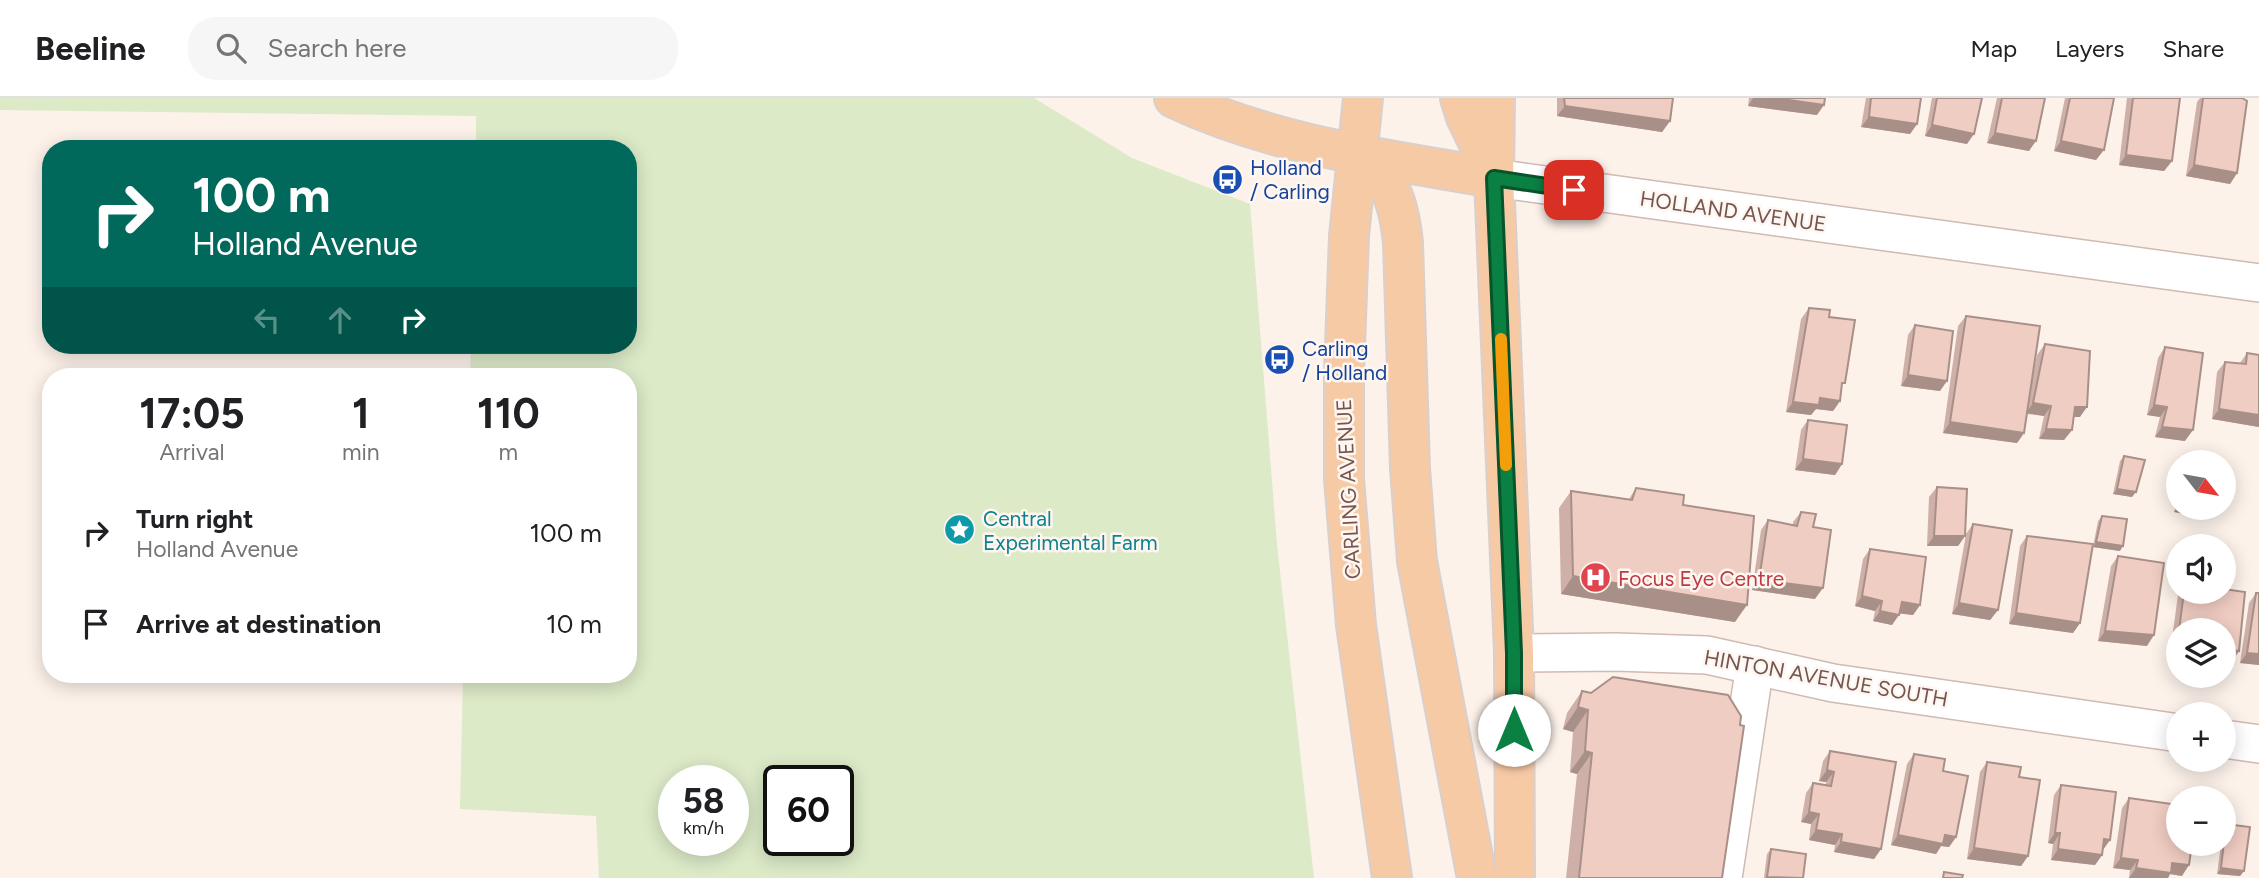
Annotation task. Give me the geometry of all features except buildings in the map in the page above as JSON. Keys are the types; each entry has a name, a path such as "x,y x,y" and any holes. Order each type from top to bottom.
{"main road":[{"name":"HOLLAND AVENUE","path":"1174,98 1247,127 1304,144 1494,178"},
{"name":"CARLING AVENUE","path":"1363,98 1350,214 1344,374 1344,479 1356,625 1392,878"},
{"path":"1460,98 1494,178"},
{"path":"1495,98 1494,178 1514,653 1515,878"},
{"path":"1358,154 1373,165 1387,181 1400,216 1410,468 1417,561 1477,878"}],"street":[{"name":"HOLLAND AVENUE","path":"1494,178 2259,283"},
{"name":"HINTON AVENUE SOUTH","path":"1514,653 1616,652 1735,661 1832,683 2166,731"},
{"path":"1723,878 1735,661"},
{"path":"2236,741 2259,744"}],"green space":[{"name":"Central Experimental Farm","path":"0,98 1034,98 1132,158 1250,204 1277,544 1314,878 599,878 596,816 460,809 463,683 637,683 637,368 470,368 471,354 637,354 637,140 476,140 476,116 0,110"}],"slow traffic":[{"path":"1501,339 1506,465"}],"place":[{"name":"Holland / Carling","path":"1227,179"},
{"name":"Carling / Holland","path":"1279,360"},
{"name":"Central Experimental Farm","path":"960,530"},
{"name":"Focus Eye Centre","path":"1595,578"}],"route":[{"path":"1514,730 1514,653 1494,178 1574,190"}]}
